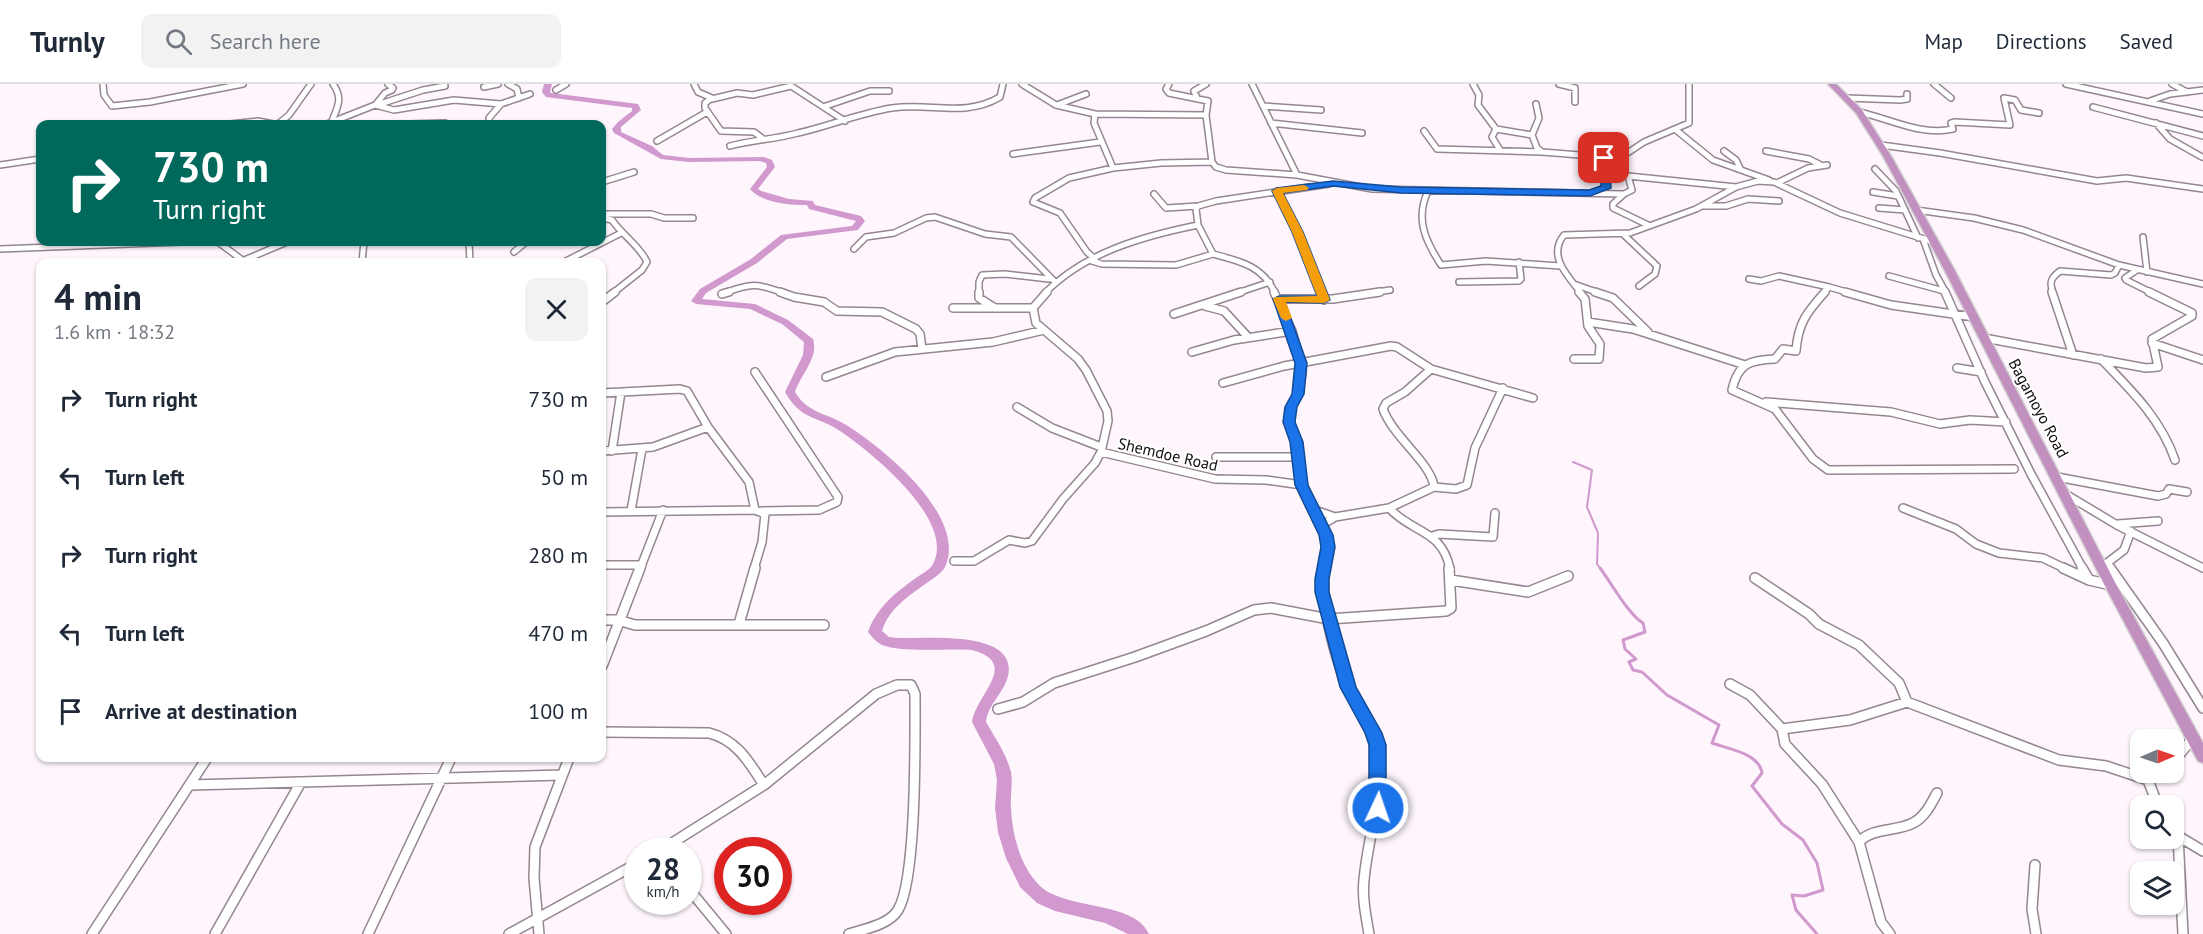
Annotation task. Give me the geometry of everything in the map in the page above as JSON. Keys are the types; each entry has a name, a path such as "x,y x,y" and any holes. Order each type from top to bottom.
{"highway":[{"name":"Bagamoyo Road","path":"1832,84 1859,112 1881,145 1925,240 1974,317 2111,585 2203,757"}],"street":[{"path":"103,84 105,95 112,106 243,84"},
{"path":"283,120 311,84"},
{"path":"332,120 340,100 339,93 333,84"},
{"path":"376,105 385,93 392,90 393,88 388,84"},
{"path":"484,87 498,84"},
{"path":"508,84 518,88 519,98"},
{"path":"556,90 566,84"},
{"path":"694,84 698,92 709,95 711,99"},
{"path":"730,146 762,138 795,134 892,108 923,106 951,110 990,103 1000,97 1003,84"},
{"path":"1022,84 1056,105 1095,114 1206,115"},
{"path":"1169,84 1166,89 1169,93 1206,100 1209,103 1206,115 1212,162 1216,167 1226,170 1297,175 1372,189 1624,194"},
{"path":"1197,98 1194,91 1206,84"},
{"path":"1252,84 1297,175"},
{"path":"1473,84 1479,95 1478,105 1496,129 1532,135"},
{"path":"1558,84 1575,88 1575,102"},
{"path":"1601,156 1606,160 1618,158 1644,142 1689,123 1691,117 1689,84"},
{"path":"1929,84 1935,85 1951,98"},
{"path":"2066,84 2203,114"},
{"path":"2172,84 2188,92"},
{"path":"2197,84 2203,90"},
{"path":"335,120 423,90 445,86"},
{"path":"762,138 754,132 724,133 704,105 711,99 737,93 753,95 791,86 845,121"},
{"path":"2150,101 2168,94 2203,90"},
{"path":"823,107 870,91 889,91"},
{"path":"376,105 394,110 454,100 501,104 530,94"},
{"path":"1056,105 1086,94"},
{"path":"1847,98 1862,97 1894,101 1908,99 1907,94"},
{"path":"1859,112 1872,114 1904,126 1942,131 1953,129 1952,123 1955,122 2010,125 2004,98 2013,99 2021,110 2039,113"},
{"path":"489,120 501,104"},
{"path":"1536,104 1539,118 1532,135 1537,148 1542,152"},
{"path":"1263,106 1321,110"},
{"path":"2092,107 2203,136"},
{"path":"657,141 707,112"},
{"path":"1095,114 1094,123 1100,142 1113,168"},
{"path":"1271,123 1362,134"},
{"path":"2156,123 2177,144 2203,156 2203,164"},
{"path":"1496,129 1492,137 1500,150"},
{"path":"1676,130 1720,164 1754,171 1770,181 1840,213 1925,240"},
{"path":"1424,131 1437,149 1542,152 1618,158"},
{"path":"1013,154 1100,142"},
{"path":"1881,145 1940,153 2097,181 2126,178 2203,189"},
{"path":"1766,151 1809,159 1819,164"},
{"path":"1724,152 1737,160 1740,168"},
{"path":"0,165 36,160"},
{"path":"1590,193 1606,188 1606,160"},
{"path":"1212,162 1161,163 1113,168 1069,178 1033,200 1060,213 1093,260 1102,264 1176,265 1214,254 1253,266 1270,282 1279,299 1292,331 1301,363 1298,394 1289,415 1299,457 1302,485 1322,525 1328,547 1322,592 1348,687 1377,745 1378,808 1364,882 1364,906 1369,934"},
{"path":"1777,183 1792,178 1813,165 1827,165"},
{"path":"1875,169 1887,178 1898,196 1911,210 1964,338 2029,470 2089,580"},
{"path":"606,181 634,172"},
{"path":"1605,172 1736,187 1770,181"},
{"path":"1628,176 1632,190 1613,204 1613,208 1648,225"},
{"path":"1154,194 1166,208 1198,206 1333,183"},
{"path":"1574,359 1599,359 1600,344 1588,326 1588,306 1560,266 1557,258 1564,235 1623,234 1701,206 1736,187"},
{"path":"1277,191 1298,232 1324,300"},
{"path":"1428,191 1419,216 1420,224 1441,265 1474,264 1486,261 1560,266"},
{"path":"1874,192 1898,196"},
{"path":"1701,206 1726,206 1748,199 1779,201"},
{"path":"1198,206 1196,210 1198,225 1214,254"},
{"path":"1880,208 1974,218 2023,230 2119,265 2203,284"},
{"path":"606,216 651,214 664,218 693,218"},
{"path":"854,249 866,237 894,233 926,218 935,217 985,234 1011,237 1053,281"},
{"path":"606,218 612,220 621,232 644,253 647,262 642,270 606,299"},
{"path":"954,561 974,561 1009,540 1025,543 1032,541 1063,499 1095,463 1101,450 1108,422 1107,411 1099,394 1078,359 1036,323 1033,308 1053,281 1093,260 1142,237 1198,225"},
{"path":"606,240 621,232"},
{"path":"1623,234 1658,266 1655,274 1639,286"},
{"path":"2143,237 2147,272"},
{"path":"0,249 78,246"},
{"path":"223,246 239,258"},
{"path":"253,258 278,246"},
{"path":"514,252 521,246"},
{"path":"572,258 594,246"},
{"path":"1459,282 1519,281 1521,279 1519,262"},
{"path":"2073,355 2050,284 2052,277 2060,271 2113,275 2119,265"},
{"path":"2137,270 2125,278 2126,280 2192,313 2192,316 2182,324 2156,336 2151,343"},
{"path":"995,308 979,298 979,282 982,275 1005,274 1053,281"},
{"path":"1749,279 1761,281 1779,276 1892,304 1974,317"},
{"path":"1889,276 1944,291"},
{"path":"1174,314 1204,306 1270,282"},
{"path":"1573,283 1613,298 1650,334"},
{"path":"722,294 744,286 760,284 800,298 824,302 837,311 882,312 916,329 920,334 922,349"},
{"path":"1829,287 1805,314 1797,334 1796,351 1783,348 1775,359 1758,358 1745,365 1734,381 1733,392 1764,402 1774,408 1818,464 1828,470 2014,469"},
{"path":"1279,299 1324,300 1390,290"},
{"path":"1204,306 1224,311 1248,337"},
{"path":"953,308 1033,308"},
{"path":"1588,322 1614,325 1650,334 1745,365"},
{"path":"826,377 904,350 1024,336 1044,330"},
{"path":"1192,352 1248,337 1292,331"},
{"path":"1984,338 2156,368 2158,366 2151,343"},
{"path":"2151,343 2203,360"},
{"path":"1223,382 1301,363 1394,346 1431,369 1533,398"},
{"path":"2101,359 2150,414 2166,437 2175,460"},
{"path":"1957,368 1981,372"},
{"path":"1431,369 1405,392 1386,404 1383,409 1384,415 1395,430 1433,477 1434,487"},
{"path":"606,512 819,510 837,502 838,497 754,372"},
{"path":"1322,525 1335,517 1389,508 1434,487 1453,489 1467,485 1468,472 1479,439 1503,388"},
{"path":"606,393 684,390 749,482 756,509 767,517 739,624"},
{"path":"612,451 621,393"},
{"path":"1764,402 1891,412 1940,424 1970,420 2006,422"},
{"name":"Shemdoe Road","path":"1017,407 1052,428 1101,450 1215,479 1266,480 1302,485"},
{"path":"606,451 642,449 708,427"},
{"path":"631,511 642,449"},
{"path":"1216,457 1299,457"},
{"path":"1900,466 2029,470"},
{"path":"2057,477 2158,496 2166,494 2169,489 2187,492"},
{"path":"2067,495 2117,525 2203,568"},
{"path":"998,709 1025,703 1054,682 1206,632 1254,610 1271,608 1286,610 1329,620 1441,613 1451,608 1451,580 1442,548 1432,537 1408,526 1389,508"},
{"path":"1903,508 1956,529 1976,544 1999,554 2043,558 2089,580 2111,585"},
{"path":"1312,509 1335,517"},
{"path":"606,647 663,510"},
{"path":"1432,537 1439,534 1493,537 1495,513"},
{"path":"2117,525 2158,521"},
{"path":"2131,531 2124,550 2107,563 2150,622 2203,708"},
{"path":"606,565 642,565"},
{"path":"1451,580 1528,592 1568,576"},
{"path":"1755,578 1809,614 1819,624 1859,645 1899,683 1907,702"},
{"path":"606,620 618,620 635,625 824,625"},
{"path":"682,837 764,785 876,694 902,683 911,685 915,694 915,703 908,854 902,904 892,918 849,934"},
{"path":"1730,684 1750,695 1782,729 1785,744 1827,791 1859,842 1881,922 1890,934"},
{"path":"1782,729 1850,720 1907,702 2059,760 2130,772"},
{"path":"606,732 708,732 722,735 737,748 764,785"},
{"path":"2184,749 2193,738"},
{"path":"92,934 204,762"},
{"path":"368,934 449,762"},
{"path":"539,934 534,878 535,847 567,762"},
{"path":"190,784 561,776"},
{"path":"215,934 301,782"},
{"path":"1859,842 1868,834 1914,822 1924,814 1937,793"},
{"path":"2184,838 2203,851"},
{"path":"2177,849 2183,934"},
{"path":"2035,865 2032,909 2036,934"},
{"path":"509,934 624,871"},
{"path":"702,905 726,934"}],"waterway":[{"path":"548,84 546,92 549,95 635,106 637,110 618,126 616,129 618,133 649,148 661,157 689,160 761,159 769,162 771,167 754,189 758,193 788,202 810,203 812,207 858,218 861,221 855,228 784,237 754,261 703,291 696,301 752,306 785,322 809,341 806,362 790,392 797,404 808,412 845,429 878,454 914,489 929,509 939,529 943,548 939,567 892,604 878,622 875,632 886,641 972,645 987,649 998,657 1002,669 1001,676 983,708 979,722 996,752 1003,771 1004,820 1009,845 1019,871 1026,882 1043,898 1055,904 1118,919 1141,934"},
{"path":"1573,462 1592,470 1587,507 1598,533 1597,564 1601,569"},
{"path":"1600,568 1626,606 1643,623 1645,632 1623,640 1625,649 1636,659 1629,662 1633,670 1642,672 1667,695 1719,725 1712,743 1749,756 1760,766 1762,773 1752,786 1782,824 1803,840 1817,863 1823,890 1804,896 1792,895 1796,910 1817,934"}],"slow traffic":[{"path":"1286,318 1279,299 1324,300 1298,232 1277,191 1304,188"}],"route":[{"path":"1378,808 1377,745 1348,687 1334,643 1322,592 1328,547 1326,535 1302,485 1296,442 1289,422 1291,407 1298,394 1302,373 1292,331 1279,299 1324,300 1298,232 1277,191 1333,183 1353,187 1401,190 1590,193 1607,186 1604,158"}]}
